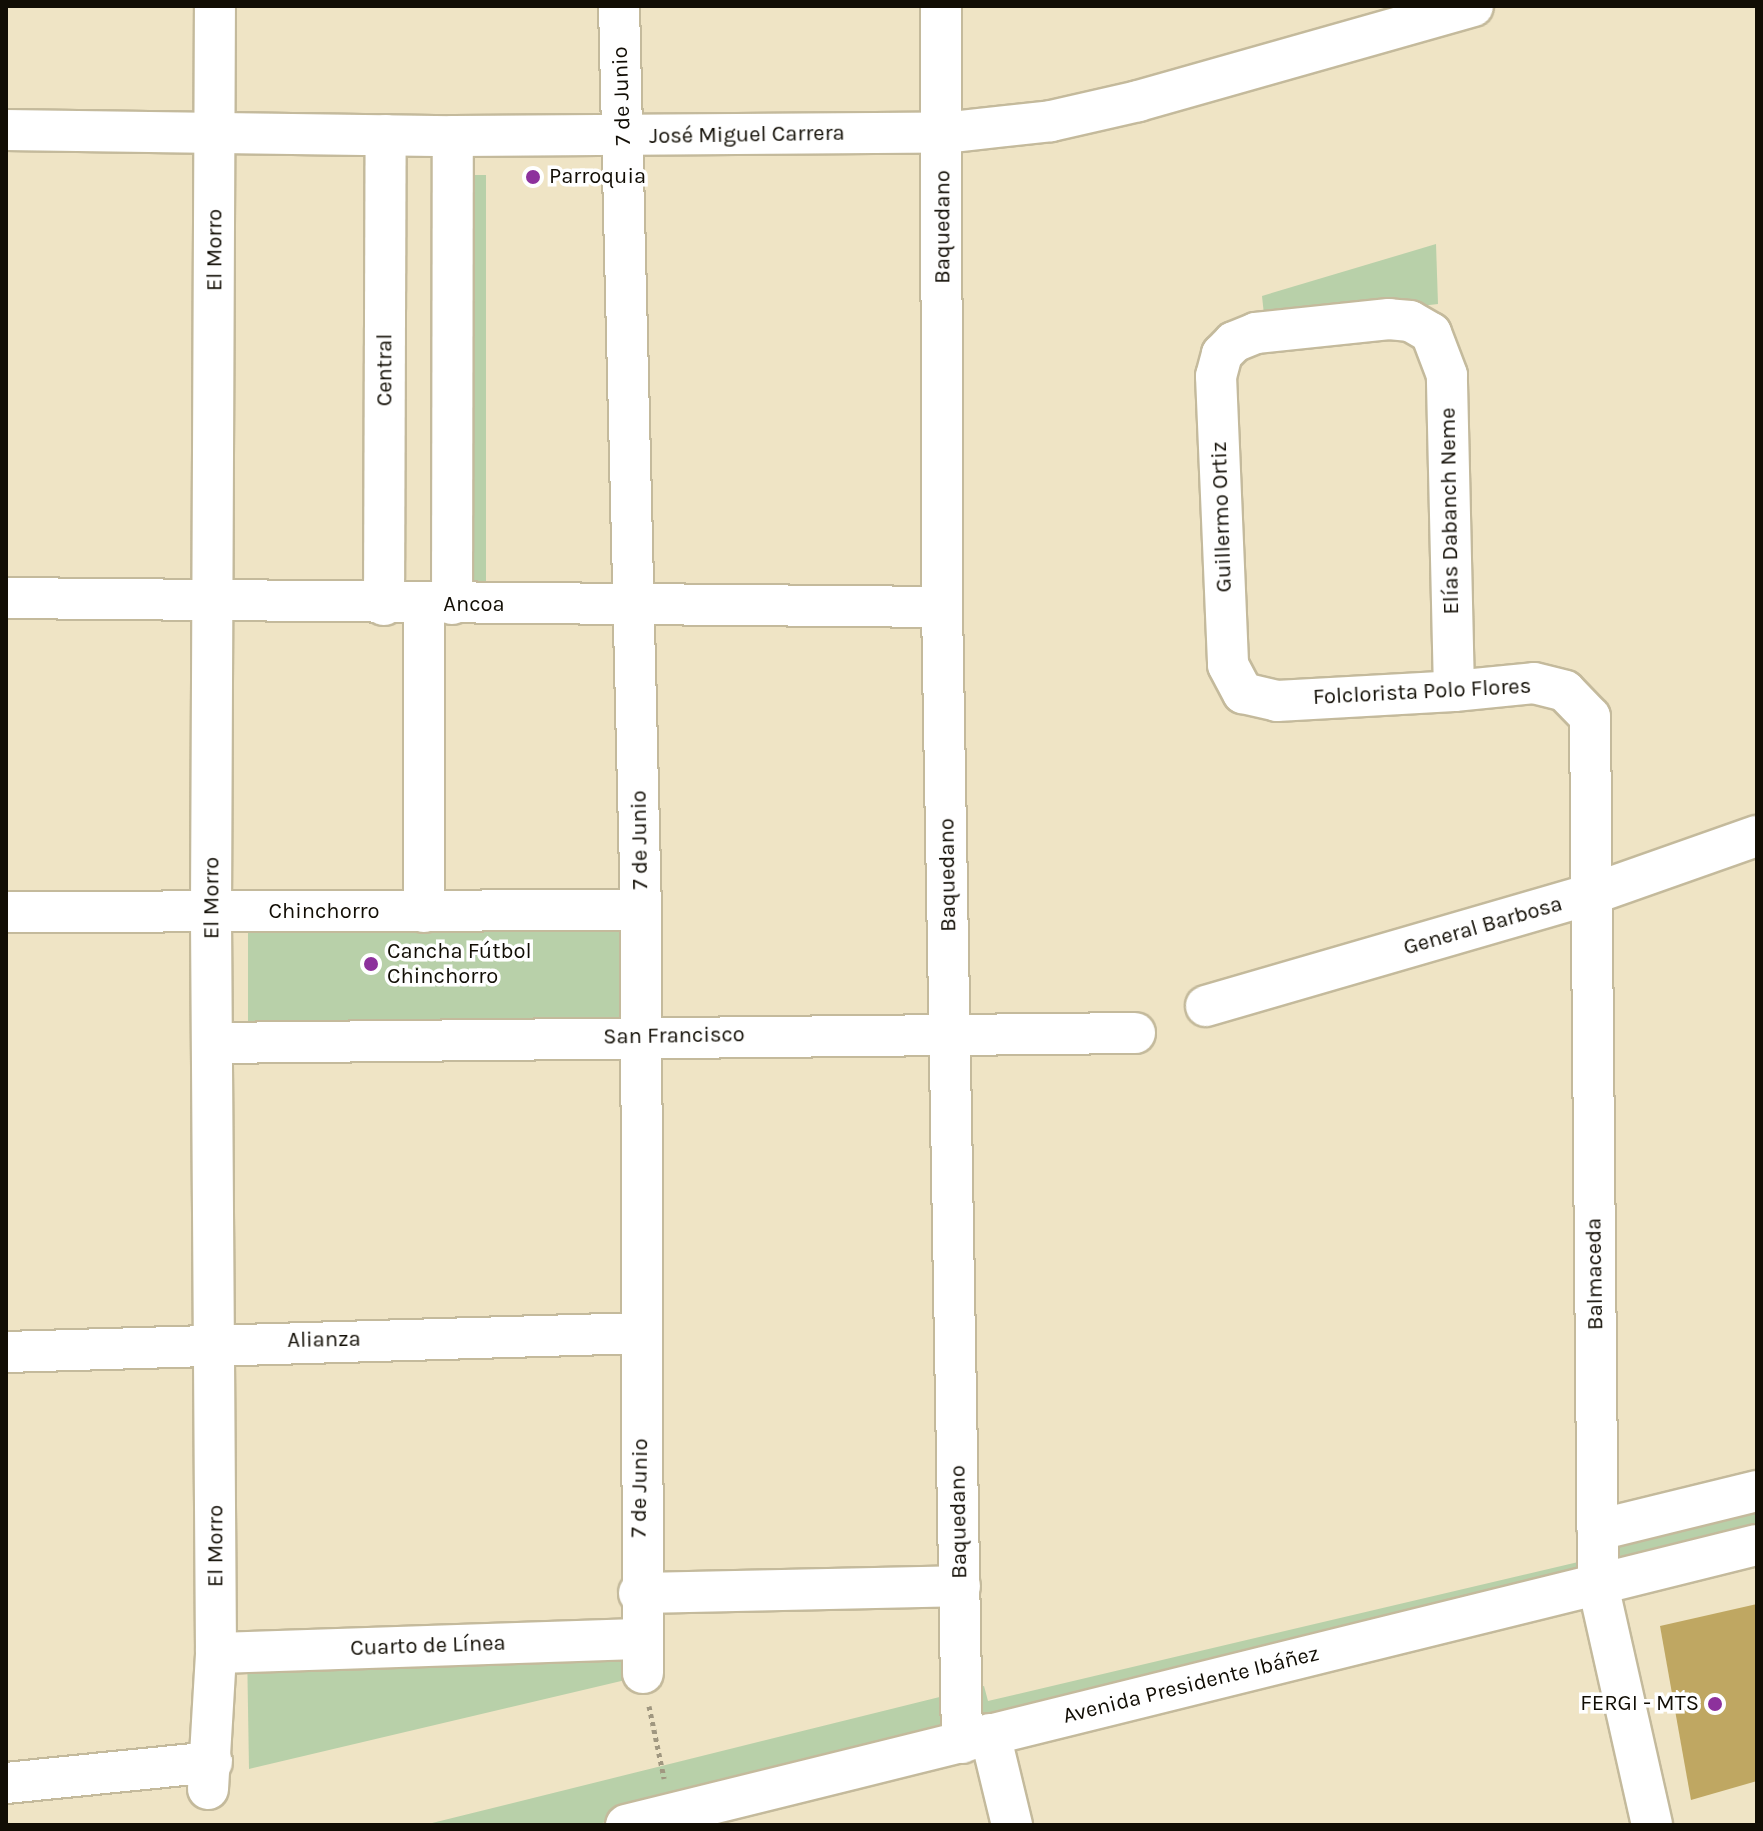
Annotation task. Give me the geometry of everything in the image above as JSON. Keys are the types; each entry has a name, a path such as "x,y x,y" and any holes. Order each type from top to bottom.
{"street":[{"name":"El Morro","path":"6,1783 210,1775 216,1653 217,1342 211,912 215,6"},
{"name":"7 de Junio","path":"619,6 641,910 641,1656"},
{"name":"Baquedano","path":"941,6 942,607 960,1586 976,1739 1012,1825"},
{"name":"José Miguel Carrera","path":"6,130 453,136 943,133 1051,121 1138,101 1473,6"},
{"name":"Central","path":"384,605 386,135"},
{"path":"424,912 438,604 453,136"},
{"name":"Elías Dabanch Neme","path":"1234,342 1269,331 1389,319 1410,321 1431,333 1447,375 1454,691"},
{"name":"Guillermo Ortiz","path":"1234,342 1222,354 1216,376 1228,665 1243,693"},
{"name":"Ancoa","path":"6,598 212,599 384,605 942,607"},
{"name":"Folclorista Polo Flores","path":"1243,693 1277,701 1534,683 1565,691 1590,717"},
{"name":"Balmaceda","path":"1590,717 1598,1585 1652,1825"},
{"name":"General Barbosa","path":"1206,1006 1592,894 1757,836"},
{"name":"Chinchorro","path":"6,912 641,910"},
{"name":"San Francisco","path":"212,1043 951,1031 1135,1033"},
{"name":"Alianza","path":"6,1352 217,1342 642,1333"},
{"path":"1598,1530 1757,1491"},
{"name":"Avenida Presidente Ibáñez","path":"626,1825 1757,1545"},
{"path":"639,1593 960,1586"},
{"name":"Cuarto de Línea","path":"216,1653 641,1656"}],"path":[{"path":"641,1656 671,1813"}],"green space":[{"path":"435,175 486,175 486,596 435,596"},
{"path":"1436,244 1438,304 1265,324 1262,296"},
{"path":"248,918 625,918 625,1025 248,1025"},
{"path":"1757,1495 1757,1541 594,1825 424,1825 984,1686 988,1701 1591,1559 1591,1537"},
{"path":"631,1645 634,1678 249,1769 247,1647"}],"building":[{"name":"FERGI - MTS","path":"1757,1604 1757,1781 1691,1800 1660,1626"}],"place":[{"name":"Parroquia","path":"533,177"},
{"name":"Cancha Fútbol Chinchorro","path":"371,964"},
{"name":"FERGI - MTS","path":"1715,1704"}]}
